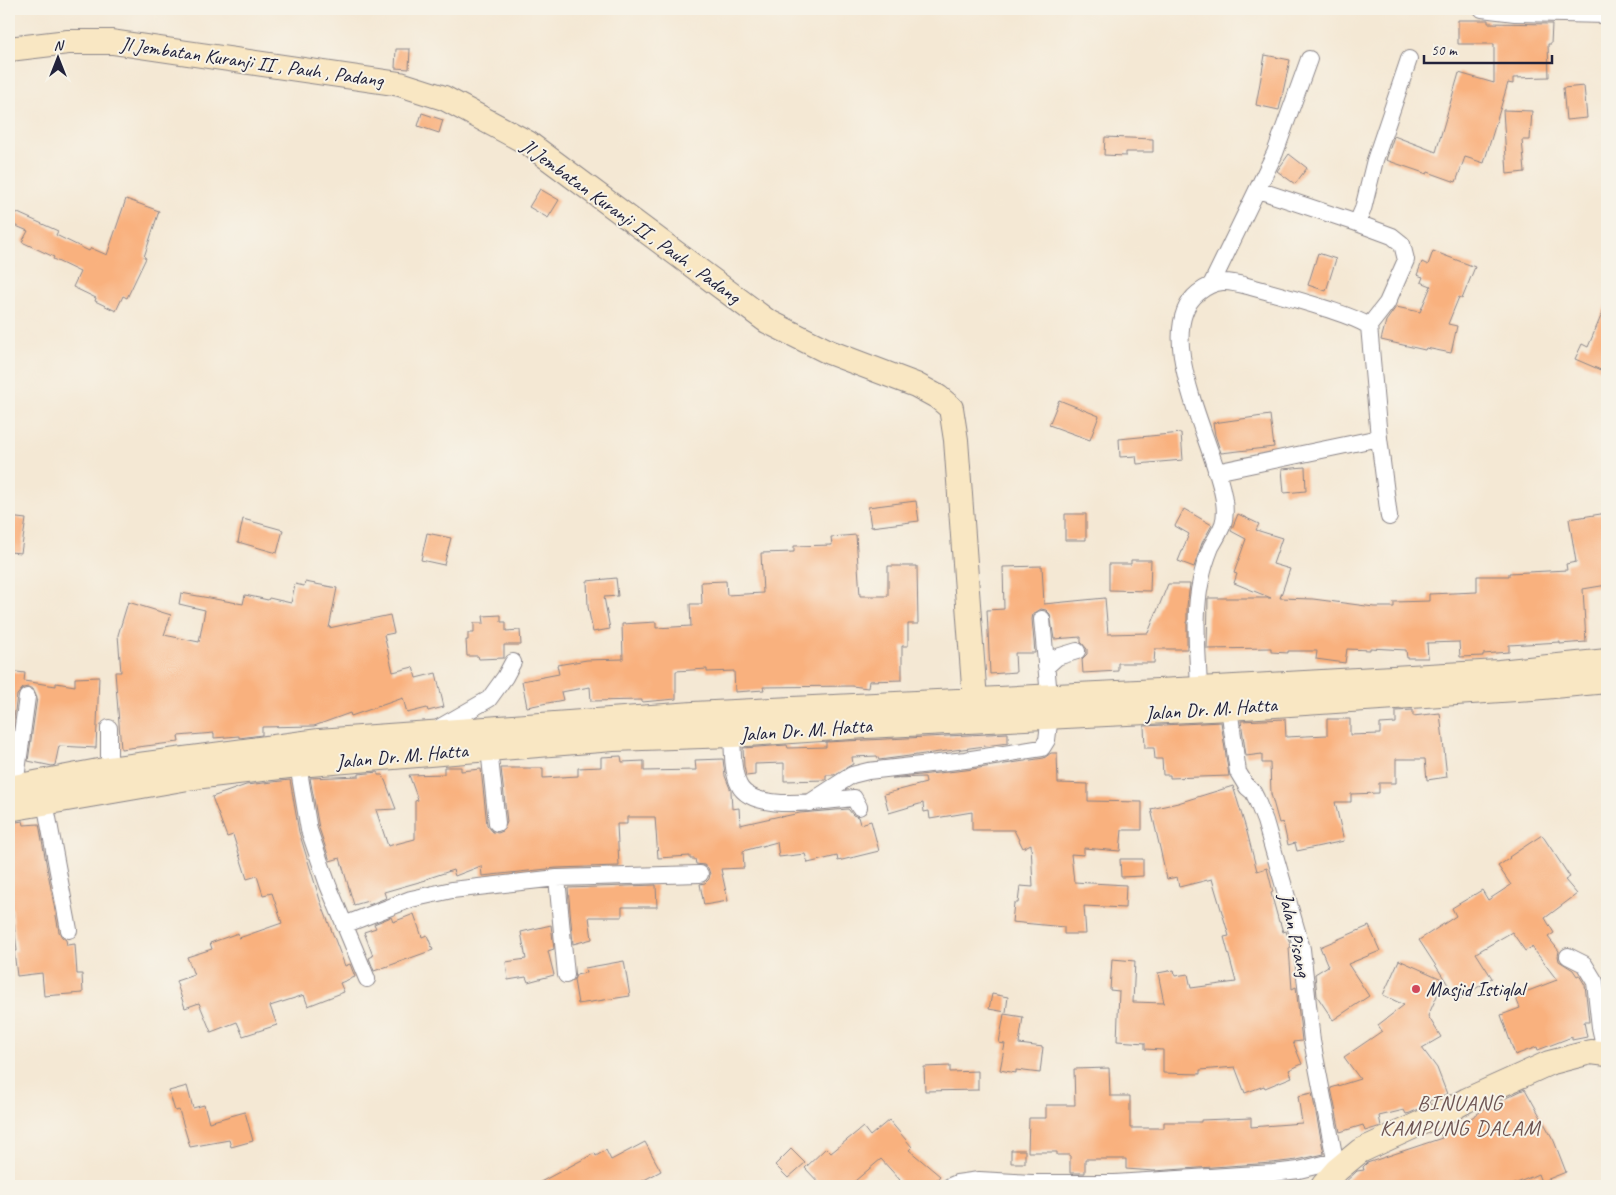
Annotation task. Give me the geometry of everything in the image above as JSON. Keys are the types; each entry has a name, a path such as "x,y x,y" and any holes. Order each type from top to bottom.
{"main road":[{"name":"Jl Jembatan Kuranji II , Pauh , Padang","path":"9,48 68,42 112,42 400,84 444,98 528,143 767,321 829,352 916,385 938,397 951,408 956,440 975,700"},
{"name":"Jalan Dr. M. Hatta","path":"11,794 45,802 106,777 194,777 298,765 613,739 732,735 1049,706 1199,689 1499,672 1607,661"},
{"name":"Jalan Dr. M. Hatta","path":"11,794 319,741 693,714 975,700 1049,706 1229,708 1532,688 1607,681"},
{"path":"1332,1172 1360,1151 1549,1063 1591,1052 1606,1054"}],"street":[{"path":"1482,9 1515,14 1606,16"},
{"path":"1199,689 1198,622 1201,580 1210,550 1224,522 1224,500 1182,360 1180,333 1183,317 1189,303 1212,283 1258,190 1275,153 1309,59"},
{"path":"1357,223 1363,209 1375,160 1409,59"},
{"path":"1258,190 1392,236 1402,244 1406,260 1388,303 1369,326 1379,438 1389,517"},
{"path":"1212,283 1238,284 1305,302 1349,316 1369,326"},
{"path":"1216,472 1379,438"},
{"path":"809,803 852,775 868,771 965,760 1042,748 1048,740 1049,706 1042,619"},
{"path":"1046,667 1057,657 1077,651"},
{"path":"428,733 490,699 505,678 513,662"},
{"path":"11,794 27,698"},
{"name":"Jalan Pisang","path":"1229,708 1238,772 1247,788 1253,792 1266,821 1302,949 1312,1041 1332,1172"},
{"path":"106,777 109,728"},
{"path":"732,735 735,774 739,786 744,792 754,798 785,803 809,803 854,798 859,807"},
{"path":"490,749 497,824"},
{"path":"298,765 309,830 344,925 367,979"},
{"path":"45,802 69,930"},
{"path":"344,925 411,899 452,890 557,878 700,874"},
{"path":"557,878 566,975"},
{"path":"1568,956 1584,964 1595,982 1600,1027 1606,1054"},
{"path":"950,1186 957,1183 979,1180 1031,1183 1114,1183 1299,1170 1332,1172"}],"building":[{"path":"1458,20 1488,20 1488,23 1552,24 1551,44 1548,44 1549,77 1513,78 1513,84 1508,83 1484,163 1465,157 1456,182 1386,160 1394,136 1436,152 1459,73 1494,83 1494,44 1458,44"},
{"path":"396,49 410,49 409,69 395,68"},
{"path":"1265,55 1290,60 1279,110 1256,105"},
{"path":"1584,86 1587,118 1566,120 1563,88"},
{"path":"1503,110 1532,111 1530,140 1522,140 1525,172 1507,174"},
{"path":"422,113 443,120 439,133 418,126"},
{"path":"1105,137 1153,139 1153,152 1126,152 1126,156 1104,155"},
{"path":"1289,154 1307,168 1295,184 1277,171"},
{"path":"540,189 559,200 548,218 529,207"},
{"path":"126,199 159,211 144,257 146,258 127,298 123,296 116,311 95,301 96,298 73,287 80,272 22,242 28,231 9,223 9,209 58,231 56,235 89,251 91,248 107,255"},
{"path":"1433,251 1475,267 1462,299 1459,297 1448,324 1457,326 1451,353 1426,348 1425,350 1381,340 1386,321 1396,307 1420,312 1431,286 1421,282 1423,277 1417,275 1422,262 1428,265"},
{"path":"1318,253 1336,259 1326,291 1308,285"},
{"path":"1607,302 1607,361 1603,371 1575,359 1582,344 1588,347"},
{"path":"1059,400 1099,416 1090,440 1049,425"},
{"path":"1270,415 1274,447 1221,453 1213,423"},
{"path":"1181,433 1183,460 1137,464 1136,456 1120,457 1119,439"},
{"path":"1305,467 1306,491 1284,493 1282,469"},
{"path":"916,501 919,521 871,527 868,507"},
{"path":"1184,509 1212,525 1202,543 1194,567 1178,561 1189,534 1175,526"},
{"path":"1607,513 1607,585 1583,589 1586,642 1509,645 1509,652 1460,657 1459,642 1427,643 1428,658 1407,658 1406,650 1347,649 1345,663 1316,659 1317,651 1288,651 1288,653 1271,652 1271,648 1207,649 1208,598 1271,598 1234,583 1237,574 1234,573 1246,539 1231,531 1238,514 1259,524 1256,530 1282,538 1273,564 1290,569 1280,598 1313,599 1374,607 1394,607 1394,602 1429,601 1429,594 1477,592 1477,576 1509,576 1509,573 1567,570 1566,564 1576,562 1569,519"},
{"path":"1065,514 1086,514 1086,540 1065,540"},
{"path":"9,517 26,519 21,553 9,552"},
{"path":"243,519 283,530 277,553 238,542"},
{"path":"427,533 451,538 444,565 421,560"},
{"path":"856,535 860,596 888,596 888,566 917,566 918,624 908,624 908,646 902,646 902,680 869,681 868,688 852,686 763,687 764,690 735,692 734,671 707,672 707,669 676,671 676,699 642,702 642,700 591,701 590,687 561,692 563,700 527,707 522,681 559,674 557,665 587,660 623,659 622,624 656,622 656,628 691,626 690,604 702,604 701,582 726,581 727,595 763,593 761,553 794,552 794,546 832,545 831,537"},
{"path":"1131,560 1151,560 1150,591 1109,590 1109,564 1131,564"},
{"path":"1042,566 1044,604 1105,598 1108,634 1148,633 1168,584 1190,584 1187,606 1187,649 1155,649 1154,663 1118,663 1118,671 1083,673 1082,659 1087,654 1087,649 1081,642 1081,637 1054,639 1050,614 1046,610 1041,609 1033,614 1032,619 1035,653 1015,653 1016,672 990,674 987,610 1004,609 1003,567"},
{"path":"616,578 618,596 604,597 610,629 593,632 588,607 587,581"},
{"path":"305,582 337,588 329,628 390,615 394,633 384,635 393,672 413,667 416,678 436,673 444,707 428,711 427,708 407,713 403,698 351,716 350,713 314,726 262,727 262,735 239,738 239,736 214,738 214,733 178,736 179,742 121,749 115,672 121,672 118,635 128,602 171,615 164,635 199,642 205,610 179,604 181,593 243,604 245,595 291,603 295,584 304,586"},
{"path":"501,615 501,622 506,622 506,631 520,630 521,645 504,645 504,658 479,659 478,656 467,656 466,640 468,640 468,633 474,633 474,623 484,623 483,616"},
{"path":"9,671 25,673 24,681 56,686 56,683 75,686 75,678 99,677 96,748 59,746 55,765 52,766 28,761 37,698 33,689 28,687 23,688 17,695 9,757"},
{"path":"1413,710 1413,716 1440,713 1447,777 1427,780 1425,759 1396,759 1396,783 1379,783 1379,793 1351,794 1351,802 1335,802 1344,841 1297,851 1295,843 1288,845 1283,822 1279,823 1271,794 1270,763 1262,763 1262,754 1246,756 1241,721 1285,719 1286,737 1327,735 1327,719 1350,719 1350,735 1380,734 1380,724 1396,723 1396,711"},
{"path":"1221,722 1229,776 1170,778 1170,775 1163,775 1162,759 1155,759 1154,748 1145,748 1144,726"},
{"path":"1008,733 1008,743 879,760 877,756 852,757 853,764 834,775 826,775 826,780 784,781 784,763 755,764 755,775 746,776 744,766 743,748 787,745 788,748 826,747 826,742"},
{"path":"1051,753 1057,753 1058,783 1088,784 1088,801 1142,802 1142,830 1122,830 1120,851 1084,848 1084,855 1071,854 1074,882 1126,885 1125,908 1084,906 1086,934 1064,934 1064,927 1012,922 1014,903 1018,903 1020,886 1033,887 1031,844 1023,848 1014,830 972,830 972,812 930,819 929,811 924,812 923,803 889,813 884,794 926,783 925,777 892,778 966,770 1044,758"},
{"path":"621,756 622,762 644,761 644,771 696,770 695,760 723,759 725,776 731,791 732,809 739,808 740,825 800,813 848,809 853,815 858,817 860,824 871,821 879,851 838,861 837,856 808,863 805,854 779,857 777,842 743,851 744,868 721,869 728,901 704,905 700,884 705,883 709,879 708,868 704,865 696,864 695,859 690,859 690,856 658,858 655,817 627,817 627,824 617,824 619,866 556,868 482,876 481,866 455,876 453,870 384,892 386,898 369,905 368,901 354,905 340,858 330,861 319,828 310,778 359,776 359,774 378,772 378,775 383,775 396,809 376,810 388,846 415,839 415,801 418,800 409,775 444,774 444,767 461,767 461,771 481,769 487,825 493,832 498,833 503,831 507,822 501,768 543,768 543,778 578,776 578,768 601,767 601,757"},
{"path":"290,780 299,832 320,900 345,966 350,964 355,977 340,983 344,992 308,1006 304,995 270,1006 277,1025 243,1036 237,1022 211,1032 199,1003 185,1008 176,981 194,975 187,957 212,949 210,943 238,933 239,938 282,923 272,893 263,895 257,876 247,879 233,835 227,837 212,797 246,785"},
{"path":"1233,786 1257,871 1267,868 1273,892 1271,893 1279,922 1283,932 1286,931 1291,947 1289,948 1292,989 1296,987 1302,1041 1293,1042 1302,1064 1289,1070 1292,1077 1265,1088 1264,1086 1245,1093 1235,1067 1200,1070 1200,1074 1163,1073 1163,1050 1145,1049 1145,1043 1117,1041 1119,991 1110,990 1112,959 1135,961 1133,1002 1164,1003 1158,973 1174,970 1175,976 1188,974 1191,988 1236,982 1224,937 1229,936 1212,879 1179,887 1177,877 1167,879 1151,809 1178,803"},
{"path":"23,821 24,825 39,824 59,932 66,940 67,945 75,944 77,974 82,974 83,993 44,996 42,973 17,976 14,951 17,951 12,908 9,909 9,823"},
{"path":"1542,835 1570,877 1565,880 1577,894 1545,918 1554,933 1548,937 1559,951 1559,961 1573,970 1577,976 1579,975 1585,985 1589,1022 1584,1022 1587,1037 1572,1040 1572,1037 1538,1050 1537,1047 1515,1055 1501,1015 1520,1008 1515,996 1557,980 1532,947 1525,951 1512,932 1476,953 1492,978 1458,1000 1419,940 1456,916 1452,908 1482,890 1488,900 1511,885 1498,866"},
{"path":"1120,859 1143,859 1143,876 1121,877"},
{"path":"656,885 657,907 622,907 622,917 589,917 592,939 573,944 568,888"},
{"path":"414,914 422,937 427,935 433,950 374,971 369,958 373,956 364,932 376,928 374,924 391,917 393,922"},
{"path":"551,925 554,949 548,951 554,975 528,982 526,977 508,980 506,962 526,959 521,932"},
{"path":"1369,926 1380,951 1348,964 1369,996 1333,1020 1317,996 1315,974 1328,966 1320,947"},
{"path":"1399,960 1444,980 1428,1016 1441,1037 1422,1048 1437,1068 1447,1094 1429,1101 1430,1104 1410,1113 1406,1114 1404,1110 1379,1116 1381,1126 1365,1131 1363,1125 1340,1132 1331,1088 1360,1079 1344,1057 1382,1031 1378,1025 1404,1005 1383,995"},
{"path":"624,961 630,996 578,1004 574,980 576,975 586,973 585,968"},
{"path":"992,994 1008,997 1006,1012 989,1009"},
{"path":"1004,1014 1023,1017 1019,1044 1043,1047 1040,1073 1016,1070 1016,1073 1000,1070 1005,1044 999,1043"},
{"path":"950,1066 950,1072 978,1071 978,1090 925,1091 924,1067"},
{"path":"1109,1068 1110,1096 1130,1096 1130,1128 1164,1128 1164,1122 1201,1122 1201,1120 1251,1118 1251,1127 1302,1123 1298,1096 1312,1093 1324,1154 1272,1163 1154,1171 1126,1169 1126,1159 1085,1159 1085,1173 1070,1173 1070,1155 1057,1155 1057,1152 1028,1152 1029,1118 1046,1118 1046,1105 1075,1105 1074,1069"},
{"path":"187,1086 193,1108 204,1105 209,1122 245,1112 253,1141 231,1147 229,1140 190,1147 179,1110 175,1111 169,1091"},
{"path":"1525,1089 1554,1141 1566,1172 1541,1182 1538,1174 1510,1186 1341,1186 1357,1171 1364,1170 1363,1167 1367,1163 1442,1138 1440,1133"},
{"path":"889,1120 912,1147 909,1150 940,1176 931,1186 894,1186 900,1180 881,1159 849,1186 822,1186 805,1168 826,1148 831,1153 863,1127 870,1136"},
{"path":"645,1142 661,1171 633,1186 533,1186 595,1153 596,1156 606,1150 611,1160"},
{"path":"791,1149 805,1163 788,1178 775,1165"},
{"path":"1011,1150 1025,1150 1025,1163 1011,1163"},
{"path":"1295,1181 1295,1186 1222,1186 1274,1183"}],"place":[{"name":"Masjid Istiqlal","path":"1416,989"}],"district":[{"name":"BINUANG KAMPUNG DALAM","path":"1460,1116"}]}
